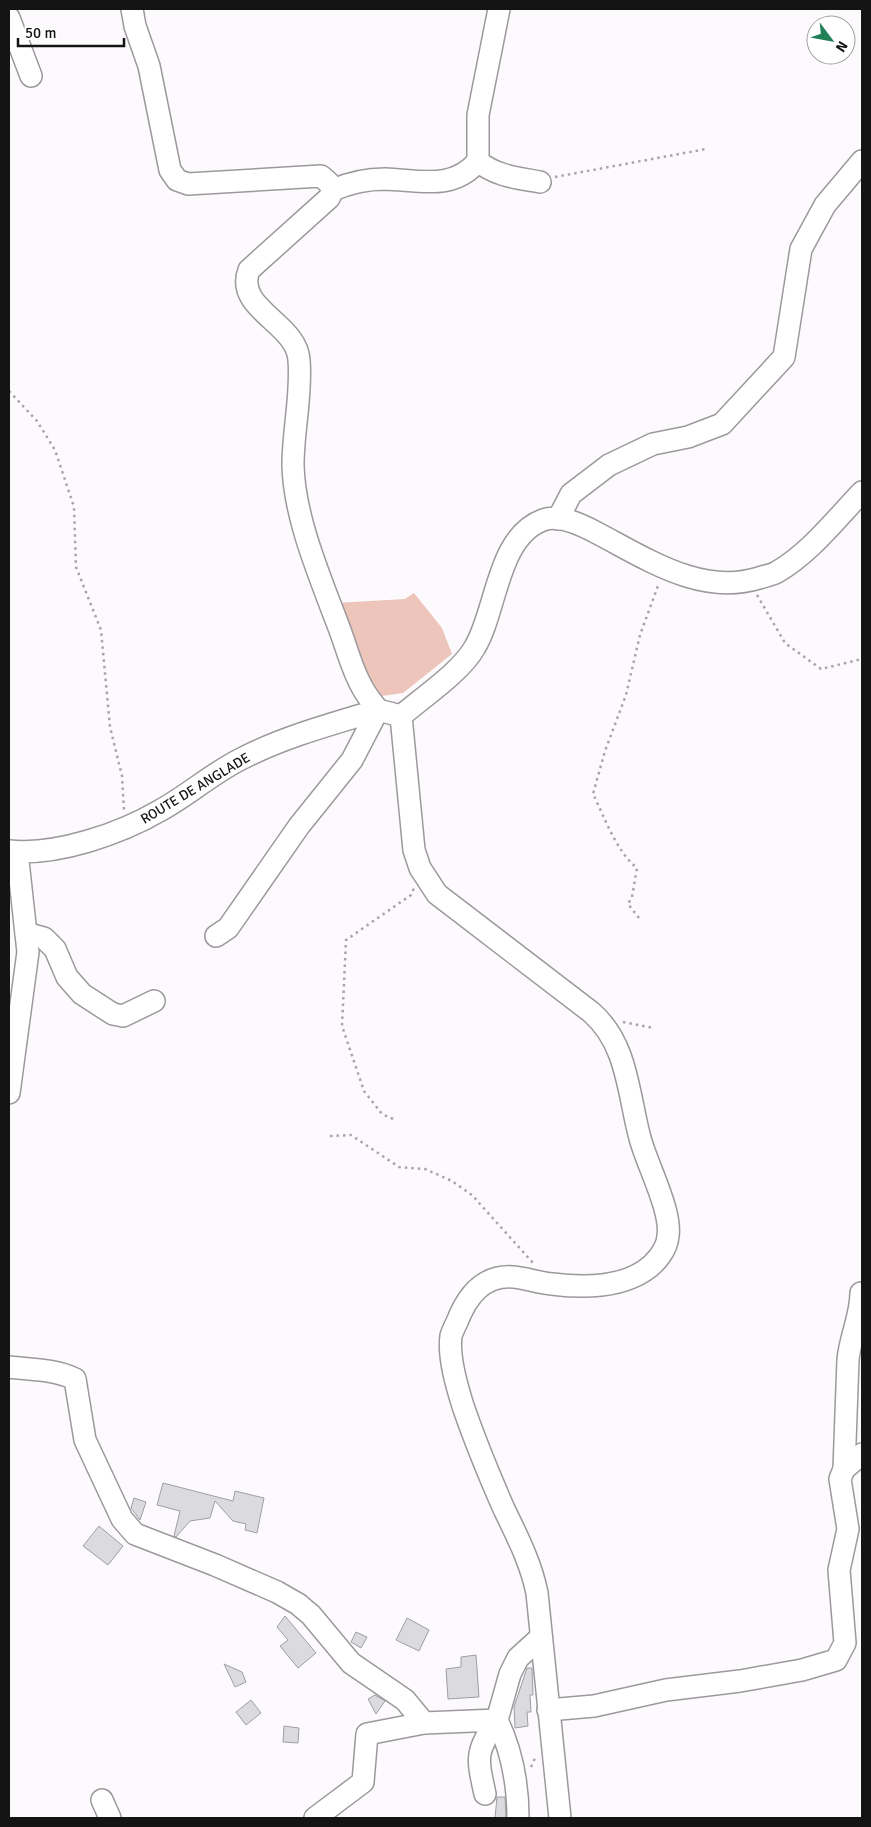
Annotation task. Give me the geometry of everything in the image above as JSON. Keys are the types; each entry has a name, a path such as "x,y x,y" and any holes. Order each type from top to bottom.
{"street":[{"path":"132,9 135,26 149,66 170,170 177,180 188,184 321,176 329,182 333,190"},
{"path":"499,9 478,115 478,161 487,169 514,178 540,182"},
{"path":"9,18 31,76"},
{"path":"558,519 571,494 609,465 653,444 688,437 722,424 784,357 800,249 826,205 862,160"},
{"path":"401,716 378,710 361,685 315,561 300,508 293,467 299,358 291,340 271,317 252,300 245,278 249,270 329,198 333,190 362,181 384,179 431,183 448,181 462,175 478,161"},
{"path":"401,716 463,663 475,648 483,631 507,556 526,530 543,520 558,519 587,528 664,568 709,583 748,581 776,573 803,553 862,492"},
{"path":"216,936 228,928 299,826 352,760 378,710"},
{"name":"ROUTE DE ANGLADE","path":"13,852 58,848 125,829 162,810 242,758 282,740 378,710"},
{"path":"401,716 414,850 426,877 437,894 604,1024 619,1050 640,1140 668,1220 668,1237 662,1253 650,1267 633,1278 606,1285 553,1284 512,1277 488,1280 475,1289 463,1306 451,1337 455,1380 477,1448 532,1571 537,1593 540,1638 560,1818"},
{"path":"9,1093 28,952 13,852"},
{"path":"26,933 44,938 55,949 67,977 82,994 113,1014 122,1016 154,1001"},
{"path":"548,1710 594,1706 666,1690 740,1681 802,1670 836,1660 845,1643 840,1570 848,1534 840,1479 844,1469 848,1360 850,1344 860,1314 861,1293"},
{"path":"9,1366 44,1370 64,1374 75,1379 85,1440 122,1519 135,1534 224,1569 277,1592 298,1604 311,1615 350,1663 405,1700 424,1723"},
{"path":"844,1469 862,1454"},
{"path":"485,1794 478,1764 480,1751 497,1720 510,1674 518,1658 540,1638"},
{"path":"315,1818 362,1782 368,1734 424,1723 497,1720"},
{"path":"497,1720 508,1742 514,1774 518,1818"}],"path":[{"path":"540,182 564,174 706,149"},
{"path":"9,391 37,421 55,450 74,507 76,566 102,630 110,727 122,776 125,829"},
{"path":"639,918 628,904 632,897 637,868 629,862 592,794 605,750 626,695 640,635 664,568"},
{"path":"748,581 785,644 821,669 862,659"},
{"path":"393,1119 382,1114 364,1091 342,1026 346,940 411,895 413,889 426,877"},
{"path":"604,1024 627,1022 653,1028"},
{"path":"330,1136 351,1135 399,1167 426,1169 452,1181 472,1195 553,1284"}],"shaded area":[{"path":"414,593 442,628 452,654 403,693 375,697 335,603 405,599"}],"building":[{"path":"163,1483 233,1501 235,1491 264,1498 257,1533 245,1530 246,1524 233,1521 215,1501 210,1518 190,1521 176,1537 174,1536 180,1511 157,1505"},
{"path":"134,1498 146,1502 140,1520 131,1508"},
{"path":"99,1526 123,1546 108,1565 83,1546"},
{"path":"285,1616 316,1653 298,1668 280,1646 288,1640 277,1627"},
{"path":"407,1618 429,1630 419,1651 396,1640"},
{"path":"356,1632 367,1637 361,1648 351,1642"},
{"path":"476,1655 479,1697 448,1699 446,1669 461,1667 461,1657"},
{"path":"224,1664 242,1672 246,1682 235,1687"},
{"path":"527,1668 532,1668 533,1695 530,1695 531,1712 527,1712 528,1726 515,1728 514,1707"},
{"path":"375,1695 385,1701 376,1714 368,1699"},
{"path":"251,1700 261,1713 246,1725 236,1712"},
{"path":"284,1726 299,1728 298,1743 283,1742"},
{"path":"497,1797 505,1797 506,1818 495,1818"}]}
